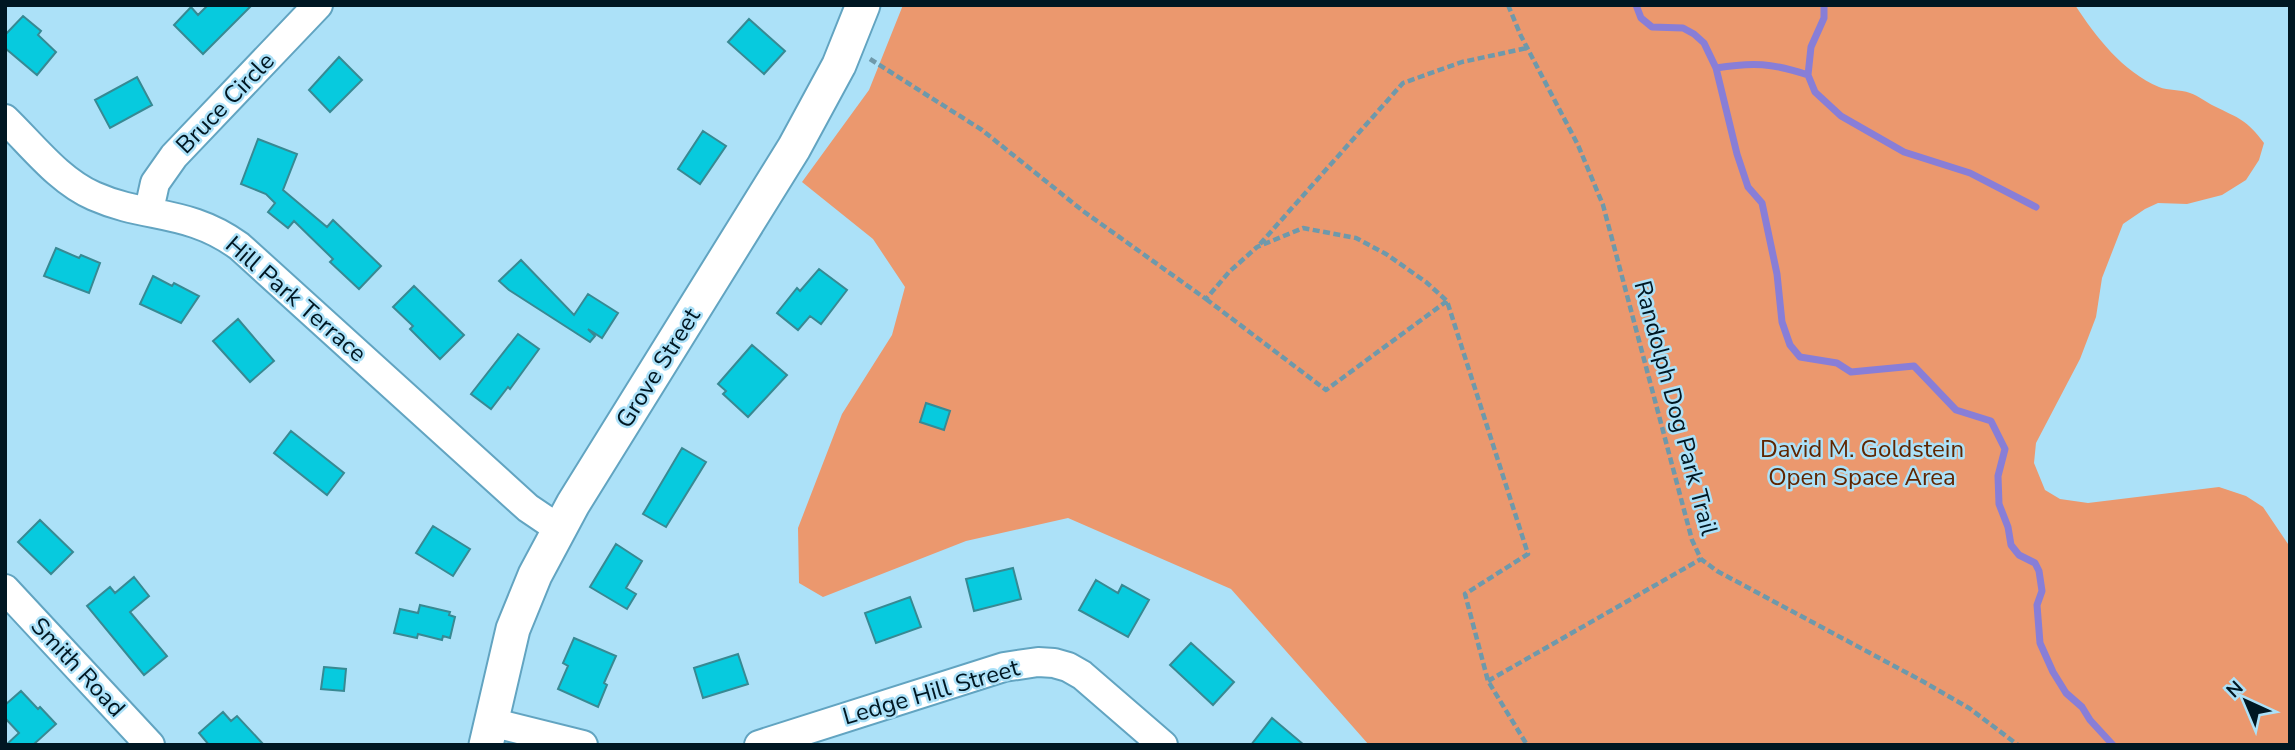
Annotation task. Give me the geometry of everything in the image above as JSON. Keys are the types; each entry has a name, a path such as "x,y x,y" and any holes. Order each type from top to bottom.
{"street":[{"name":"Bruce Circle","path":"149,210 155,183 174,156 318,5"},
{"name":"Grove Street","path":"488,734 513,629 535,575 559,529 793,148 847,47 863,5"},
{"name":"Hill Park Terrace","path":"5,119 59,172 80,188 104,200 208,226 239,246 528,508 559,529"},
{"name":"Smith Road","path":"5,589 150,745"},
{"name":"Ledge Hill Street","path":"759,745 989,671 1038,662 1068,667 1082,675 1163,745"},
{"path":"488,734 583,745"}],"path":[{"name":"Randolph Dog Park Trail","path":"1508,5 1527,48 1578,145 1603,205 1692,540 1701,559 1717,571 1924,681 1969,708 2018,745"},
{"path":"847,47 900,76 982,130 1083,211 1326,390 1447,301"},
{"path":"1206,299 1257,247 1403,83 1462,62 1527,48"},
{"path":"1257,247 1303,228 1356,238 1416,275 1447,301 1528,554 1465,594 1488,681 1527,745"},
{"path":"1488,681 1701,559"}],"green space":[{"name":"David M. Goldstein Open Space Area","path":"903,5 2075,5 2101,41 2134,72 2159,87 2193,94 2236,117 2247,124 2264,143 2259,160 2246,180 2222,195 2187,204 2158,203 2123,224 2102,278 2096,317 2080,359 2036,443 2034,463 2045,490 2060,499 2088,503 2219,487 2246,496 2263,507 2290,547 2290,745 1369,745 1231,589 1068,518 966,541 823,597 799,583 798,528 842,414 892,335 905,287 873,239 802,182 869,90"}],"building":[{"path":"208,5 252,5 203,54 174,25 191,7 198,15"},
{"path":"23,16 41,31 38,35 56,52 37,75 5,48 5,35"},
{"path":"749,19 785,51 764,74 728,42"},
{"path":"339,57 362,80 330,112 309,90"},
{"path":"137,77 152,105 110,128 95,100"},
{"path":"703,131 726,146 700,184 678,169"},
{"path":"258,139 297,154 283,190 327,227 333,220 381,266 359,289 330,262 333,259 294,221 288,228 268,212 275,203 266,194 241,184"},
{"path":"56,248 100,263 89,293 44,276"},
{"path":"521,260 574,315 588,294 618,313 602,338 588,329 595,336 590,342 499,281"},
{"path":"819,269 847,290 821,324 810,316 798,330 777,313 797,288 800,291"},
{"path":"153,276 199,296 181,323 140,304"},
{"path":"414,286 464,335 440,359 410,329 413,326 393,307"},
{"path":"238,319 274,361 250,382 213,341"},
{"path":"518,334 539,349 510,389 508,387 491,409 471,394"},
{"path":"752,345 787,375 748,417 723,394 726,391 718,384"},
{"path":"926,403 950,411 944,430 920,422"},
{"path":"291,431 344,473 327,495 274,453"},
{"path":"682,448 706,462 666,527 643,514"},
{"path":"40,520 73,552 51,574 18,542"},
{"path":"433,526 470,549 453,576 416,553"},
{"path":"616,544 642,561 626,588 636,594 627,609 590,587"},
{"path":"1013,568 1021,599 974,611 966,579"},
{"path":"134,577 149,596 130,612 167,656 144,675 87,606 110,587 115,593"},
{"path":"1096,580 1118,593 1122,585 1149,600 1128,637 1079,610"},
{"path":"910,597 921,627 876,643 865,613"},
{"path":"420,605 450,612 449,615 455,617 450,638 443,636 442,640 418,634 417,638 394,633 400,609 418,613"},
{"path":"574,638 616,656 604,683 607,685 598,707 558,689 568,666 563,663"},
{"path":"1191,643 1234,682 1213,705 1170,665"},
{"path":"738,654 748,684 703,698 694,668"},
{"path":"324,667 346,669 344,691 321,689"},
{"path":"21,691 56,724 33,745 6,745 19,733 5,718 5,705"},
{"path":"223,712 231,721 237,716 264,745 209,745 199,733"},
{"path":"1272,718 1304,745 1251,745"}],"waterway":[{"path":"1636,5 1641,18 1652,27 1683,28 1694,34 1704,43 1716,68 1748,187 1762,203 1777,274 1782,322 1790,345 1800,357 1837,363 1851,372 1914,366 1956,410 1991,421 2005,449 1998,476 1999,504 2008,527 2011,545 2019,555 2035,563 2039,571 2042,591 2037,605 2040,643 2066,693 2082,707 2113,745"},
{"path":"1808,75 1811,47 1824,18 1824,5"},
{"path":"1716,68 1762,65 1808,75 1815,92 1841,116 1904,152 1970,173 2036,207"}]}
